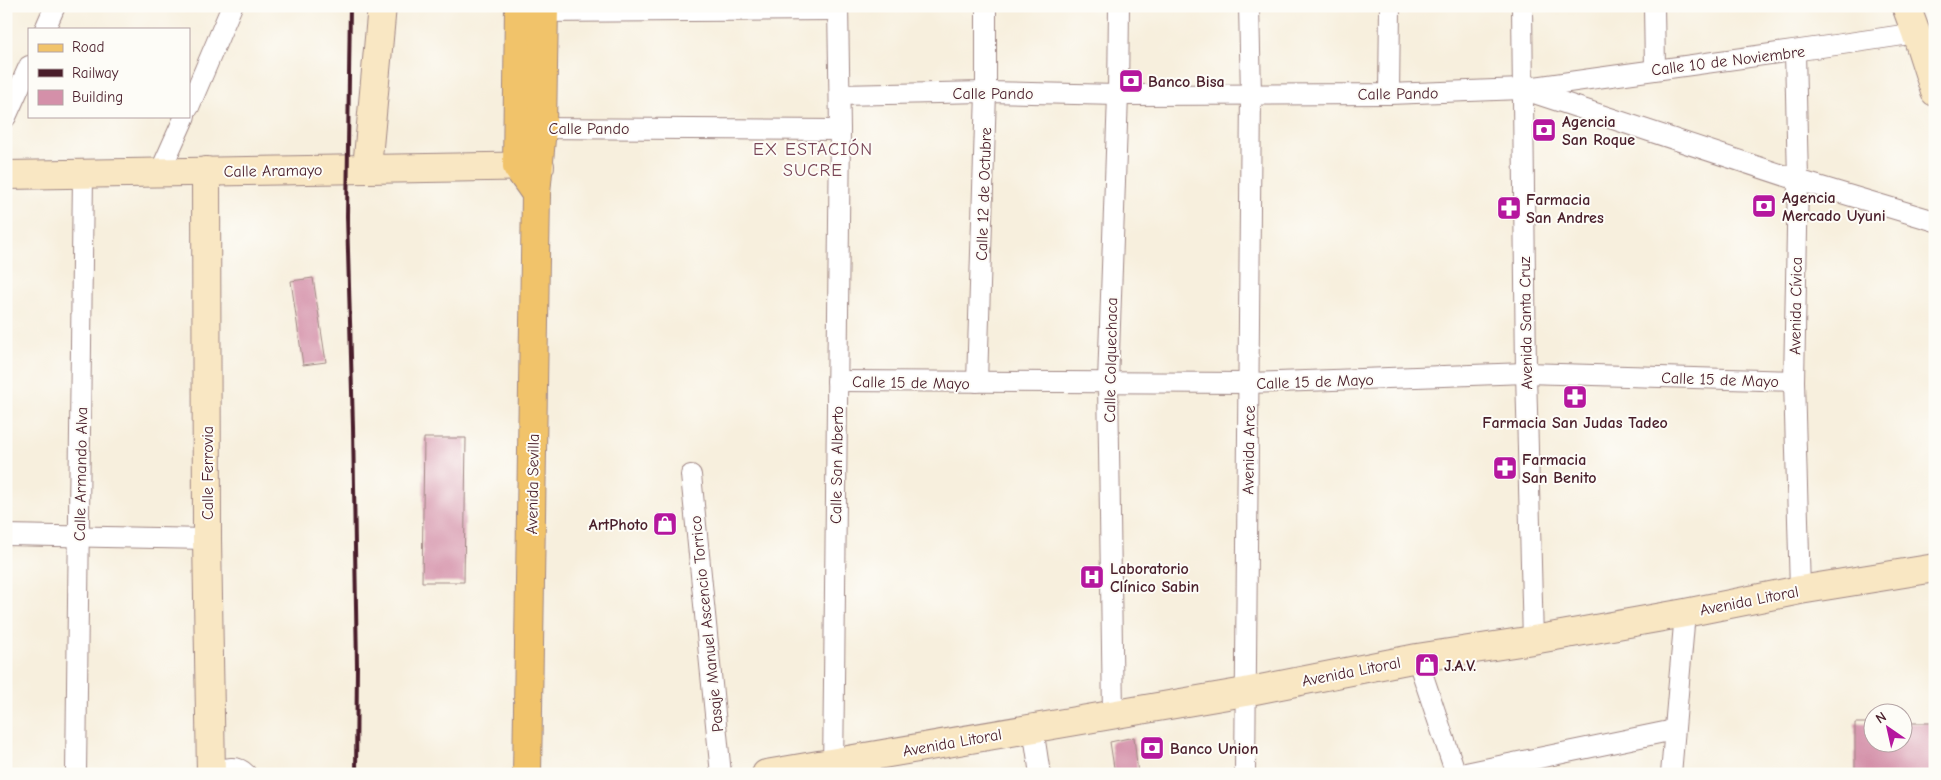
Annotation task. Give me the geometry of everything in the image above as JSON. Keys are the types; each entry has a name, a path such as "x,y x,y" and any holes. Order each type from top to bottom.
{"main road":[{"path":"367,168 382,6"},
{"path":"1906,6 1926,32 1935,92"},
{"name":"Avenida Sevilla","path":"527,774 536,194 528,167 531,9"},
{"name":"Calle Aramayo","path":"6,175 528,167"},
{"name":"Calle Ferrovia","path":"206,171 207,539 211,772"},
{"name":"Avenida Litoral","path":"766,774 833,768 1033,728 1245,692 1417,658 1533,640 1800,590 1935,568"}],"street":[{"path":"45,28 55,6"},
{"path":"190,105 232,6"},
{"name":"Calle 12 de Octubre","path":"977,382 986,92 986,6"},
{"name":"Calle Colquechaca","path":"1113,714 1108,382 1118,95 1119,6"},
{"name":"Avenida Arce","path":"1245,774 1251,94 1249,6"},
{"path":"1389,94 1390,6"},
{"name":"Avenida Santa Cruz","path":"1522,6 1526,373 1533,640"},
{"path":"1654,6 1655,69"},
{"path":"531,9 838,8"},
{"name":"Calle San Alberto","path":"833,768 840,130 838,8"},
{"name":"Calle 10 de Noviembre","path":"1522,89 1655,69 1795,52 1926,32"},
{"name":"Avenida Cívica","path":"1795,52 1798,180 1794,380 1800,590"},
{"path":"6,117 28,68"},
{"name":"Calle Pando","path":"840,95 986,92 1118,95 1389,94 1522,89 1798,180 1935,221"},
{"path":"160,172 184,118"},
{"name":"Calle Pando","path":"530,128 840,130"},
{"name":"Calle Armando Alva","path":"76,774 83,174"},
{"name":"Calle 15 de Mayo","path":"837,381 1249,383 1526,373 1794,380"},
{"name":"Pasaje Manuel Ascencio Torrico","path":"691,475 720,774"},
{"path":"6,535 79,538 207,539"},
{"path":"1671,774 1685,613"},
{"path":"1417,658 1456,774"},
{"path":"1033,728 1040,774"},
{"path":"1461,774 1674,730"},
{"path":"211,772 233,768 243,770 246,774"}],"building":[{"path":"313,278 326,362 303,365 291,281"},
{"path":"424,438 466,438 464,582 422,582"},
{"path":"1855,723 1864,723 1864,752 1914,752 1914,723 1935,723 1935,774 1855,774"},
{"path":"1134,737 1138,774 1115,774 1110,742"}],"railway":[{"path":"350,6 347,216 357,666 356,774"}],"place":[{"name":"Banco Bisa","path":"1131,81"},
{"name":"Agencia San Roque","path":"1544,130"},
{"name":"Agencia Mercado Uyuni","path":"1764,206"},
{"name":"Farmacia San Andres","path":"1509,208"},
{"name":"Farmacia San Judas Tadeo","path":"1575,397"},
{"name":"Farmacia San Benito","path":"1505,468"},
{"name":"ArtPhoto","path":"665,524"},
{"name":"Laboratorio Clínico Sabin","path":"1092,577"},
{"name":"J.A.V.","path":"1427,665"},
{"name":"Banco Union","path":"1152,748"}],"district":[{"name":"EX ESTACIÓN SUCRE","path":"813,159"}]}
